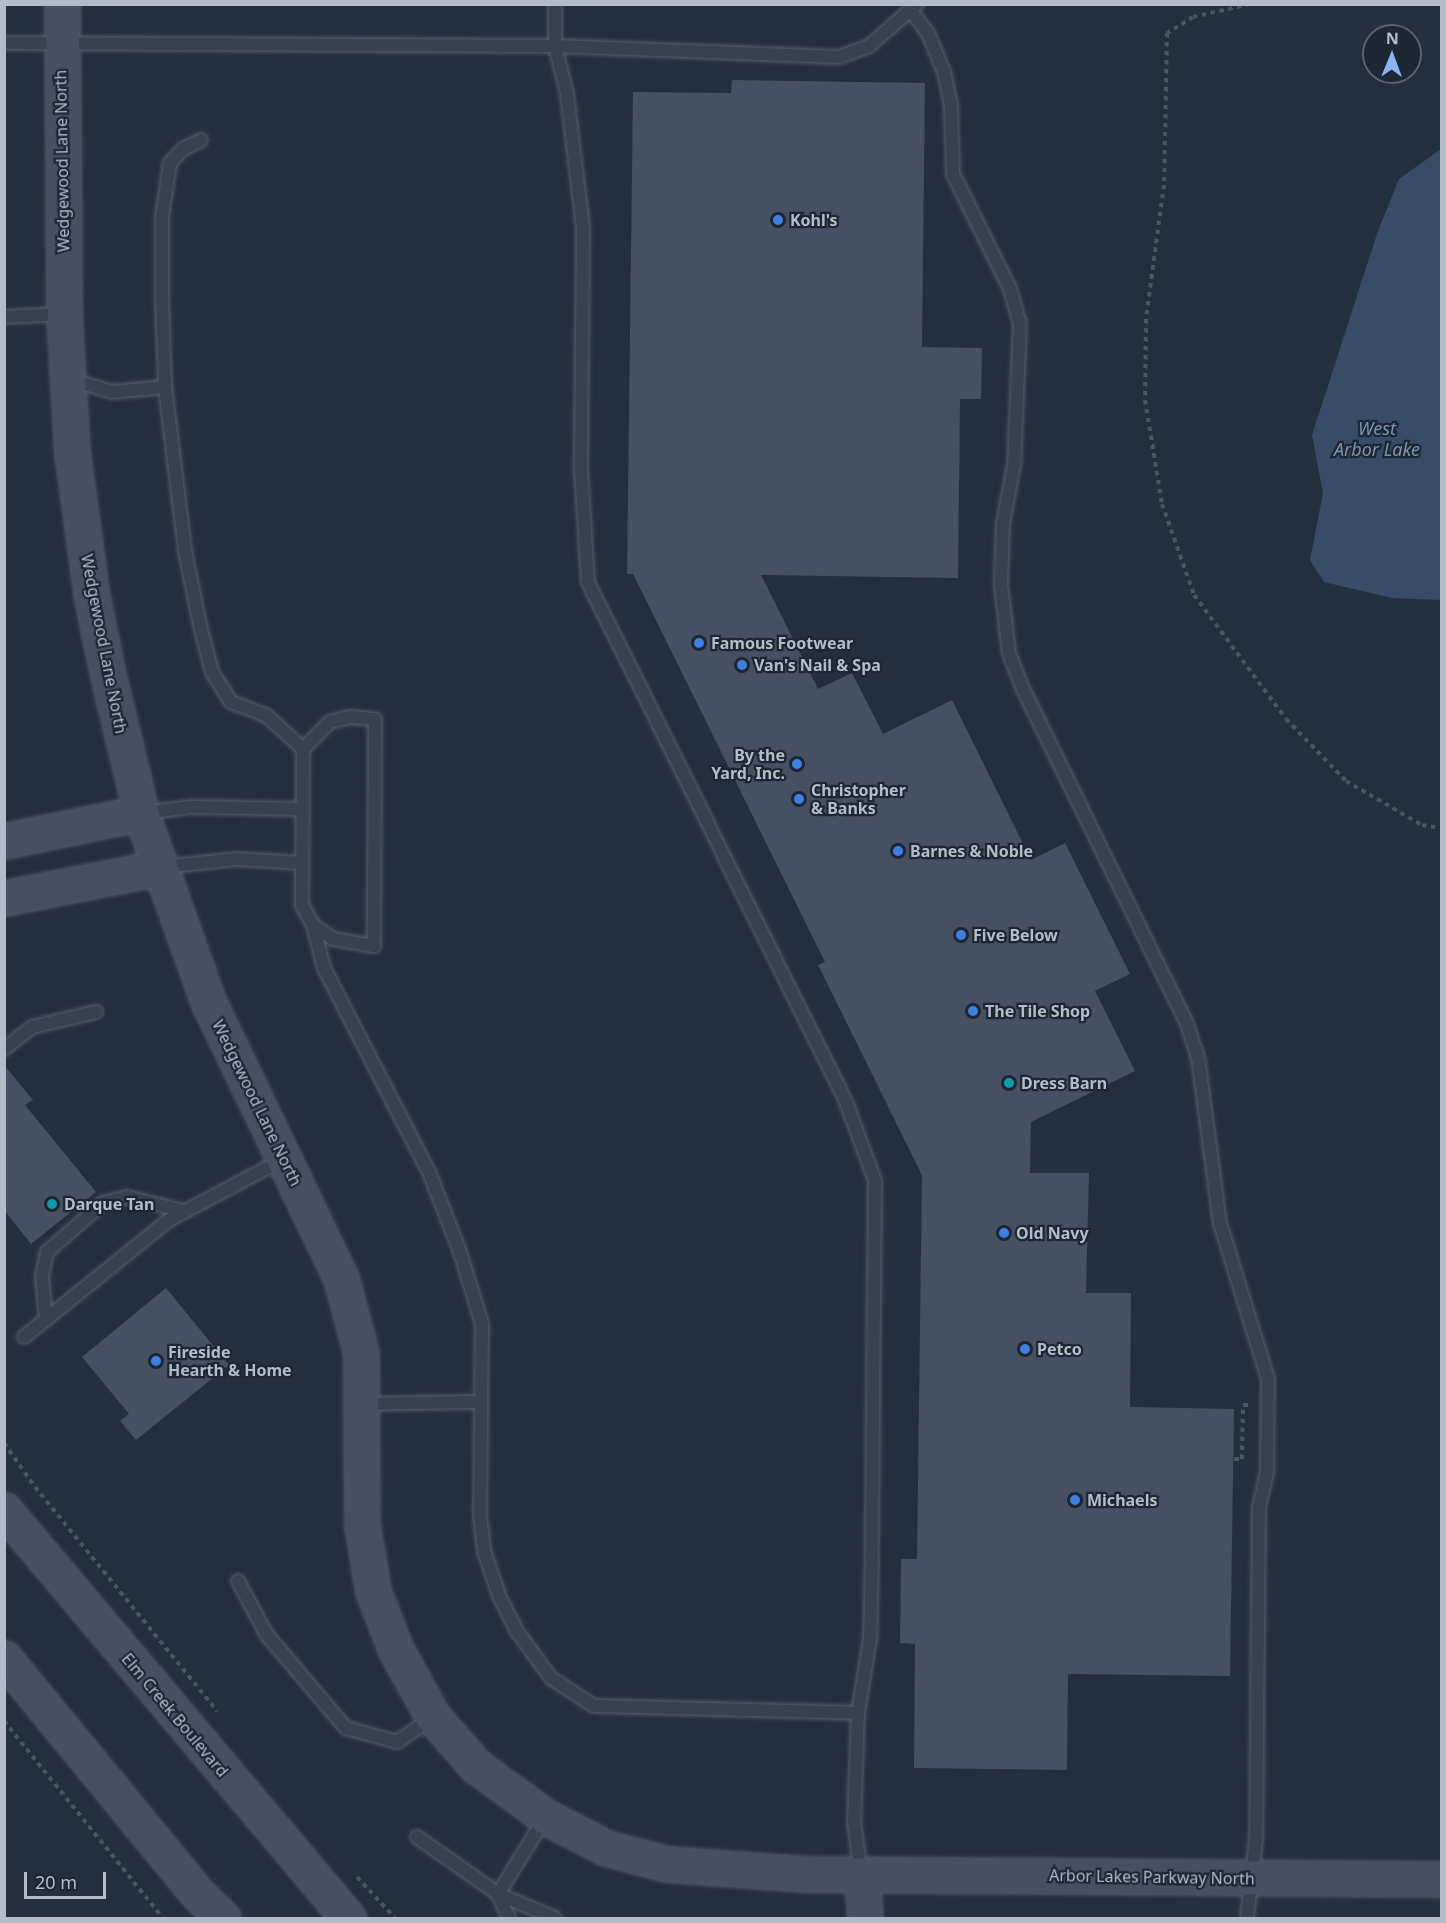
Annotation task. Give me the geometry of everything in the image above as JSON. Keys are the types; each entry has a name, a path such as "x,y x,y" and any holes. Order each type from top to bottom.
{"street":[{"name":"Wedgewood Lane North","path":"62,4 60,43 64,314 72,451 92,598 141,813 159,868 208,1001 341,1278 361,1353 363,1524 373,1591 396,1650 433,1717 476,1766 546,1817 606,1848 700,1870 861,1875"},
{"path":"4,841 141,813"},
{"path":"4,898 159,868"},
{"name":"Elm Creek Boulevard","path":"4,1510 348,1918"},
{"path":"4,1658 223,1918"},
{"name":"Arbor Lakes Parkway North","path":"861,1875 1442,1880"},
{"path":"861,1875 865,1918"}],"lane":[{"path":"555,4 555,46 567,94 583,228 581,470 588,582 846,1102 875,1181 870,1639 858,1713 854,1822 861,1875"},
{"path":"4,43 555,46 839,57 869,46 915,8 944,72 951,106 953,174 1010,289 1020,324 1014,465 1003,524 1001,585 1009,653 1023,689 1186,1021 1198,1057 1220,1224 1268,1379 1267,1472 1259,1506 1252,1878 1247,1918"},
{"path":"201,140 183,149 170,163 162,218 165,387 185,551 212,672 231,702 267,716 303,749"},
{"path":"4,317 64,314"},
{"path":"68,379 112,392 165,387"},
{"path":"312,926 333,939 374,946 375,719 350,717 330,722 303,749 302,906 312,926 324,968 429,1172 460,1252 482,1324 480,1516 485,1554 500,1598 516,1630 551,1678 594,1706 858,1713"},
{"path":"141,813 192,807 303,809"},
{"path":"159,868 237,859 301,863"},
{"path":"4,1048 32,1027 96,1012"},
{"path":"24,1337 183,1211 283,1160"},
{"path":"46,1320 42,1276 47,1252 103,1203 127,1197 183,1211"},
{"path":"363,1404 480,1402"},
{"path":"238,1581 267,1635 346,1728 397,1742 433,1717"},
{"path":"498,1894 546,1817"},
{"path":"417,1837 498,1894 555,1918"},
{"path":"498,1894 509,1918"}],"path":[{"path":"1250,4 1193,17 1167,33 1164,185 1145,342 1145,400 1162,504 1194,595 1286,719 1346,781 1422,825 1442,828"},
{"path":"1234,1459 1242,1459 1243,1420"},
{"path":"4,1443 35,1487 222,1717"},
{"path":"4,1721 163,1918"},
{"path":"355,1875 395,1918"}],"water":[{"name":"West Arbor Lake","path":"1441,149 1441,600 1392,598 1324,582 1310,560 1323,493 1312,435 1378,231 1399,179"}],"building":[{"path":"732,80 925,83 922,347 982,348 981,399 960,399 958,578 761,575 818,689 852,673 883,734 952,700 1031,860 1065,843 1130,974 1095,991 1135,1071 1031,1122 1030,1173 1089,1173 1086,1293 1131,1293 1130,1407 1234,1409 1230,1676 1068,1674 1067,1770 914,1768 915,1644 900,1643 901,1559 917,1559 922,1175 818,965 825,962 633,574 627,574 633,92 731,93"},
{"path":"4,1065 33,1100 25,1105 96,1192 31,1244 4,1210"},
{"name":"Fireside Hearth & Home","path":"166,1288 229,1365 136,1440 120,1421 129,1414 82,1357"}],"place":[{"name":"Kohl's","path":"778,220"},
{"name":"Famous Footwear","path":"699,643"},
{"name":"Van's Nail & Spa","path":"742,665"},
{"name":"By the Yard, Inc.","path":"797,764"},
{"name":"Christopher & Banks","path":"799,799"},
{"name":"Barnes & Noble","path":"898,851"},
{"name":"Five Below","path":"961,935"},
{"name":"The Tile Shop","path":"973,1011"},
{"name":"Dress Barn","path":"1009,1083"},
{"name":"Darque Tan","path":"52,1204"},
{"name":"Old Navy","path":"1004,1233"},
{"name":"Petco","path":"1025,1349"},
{"name":"Fireside Hearth & Home","path":"156,1361"},
{"name":"Michaels","path":"1075,1500"}]}
